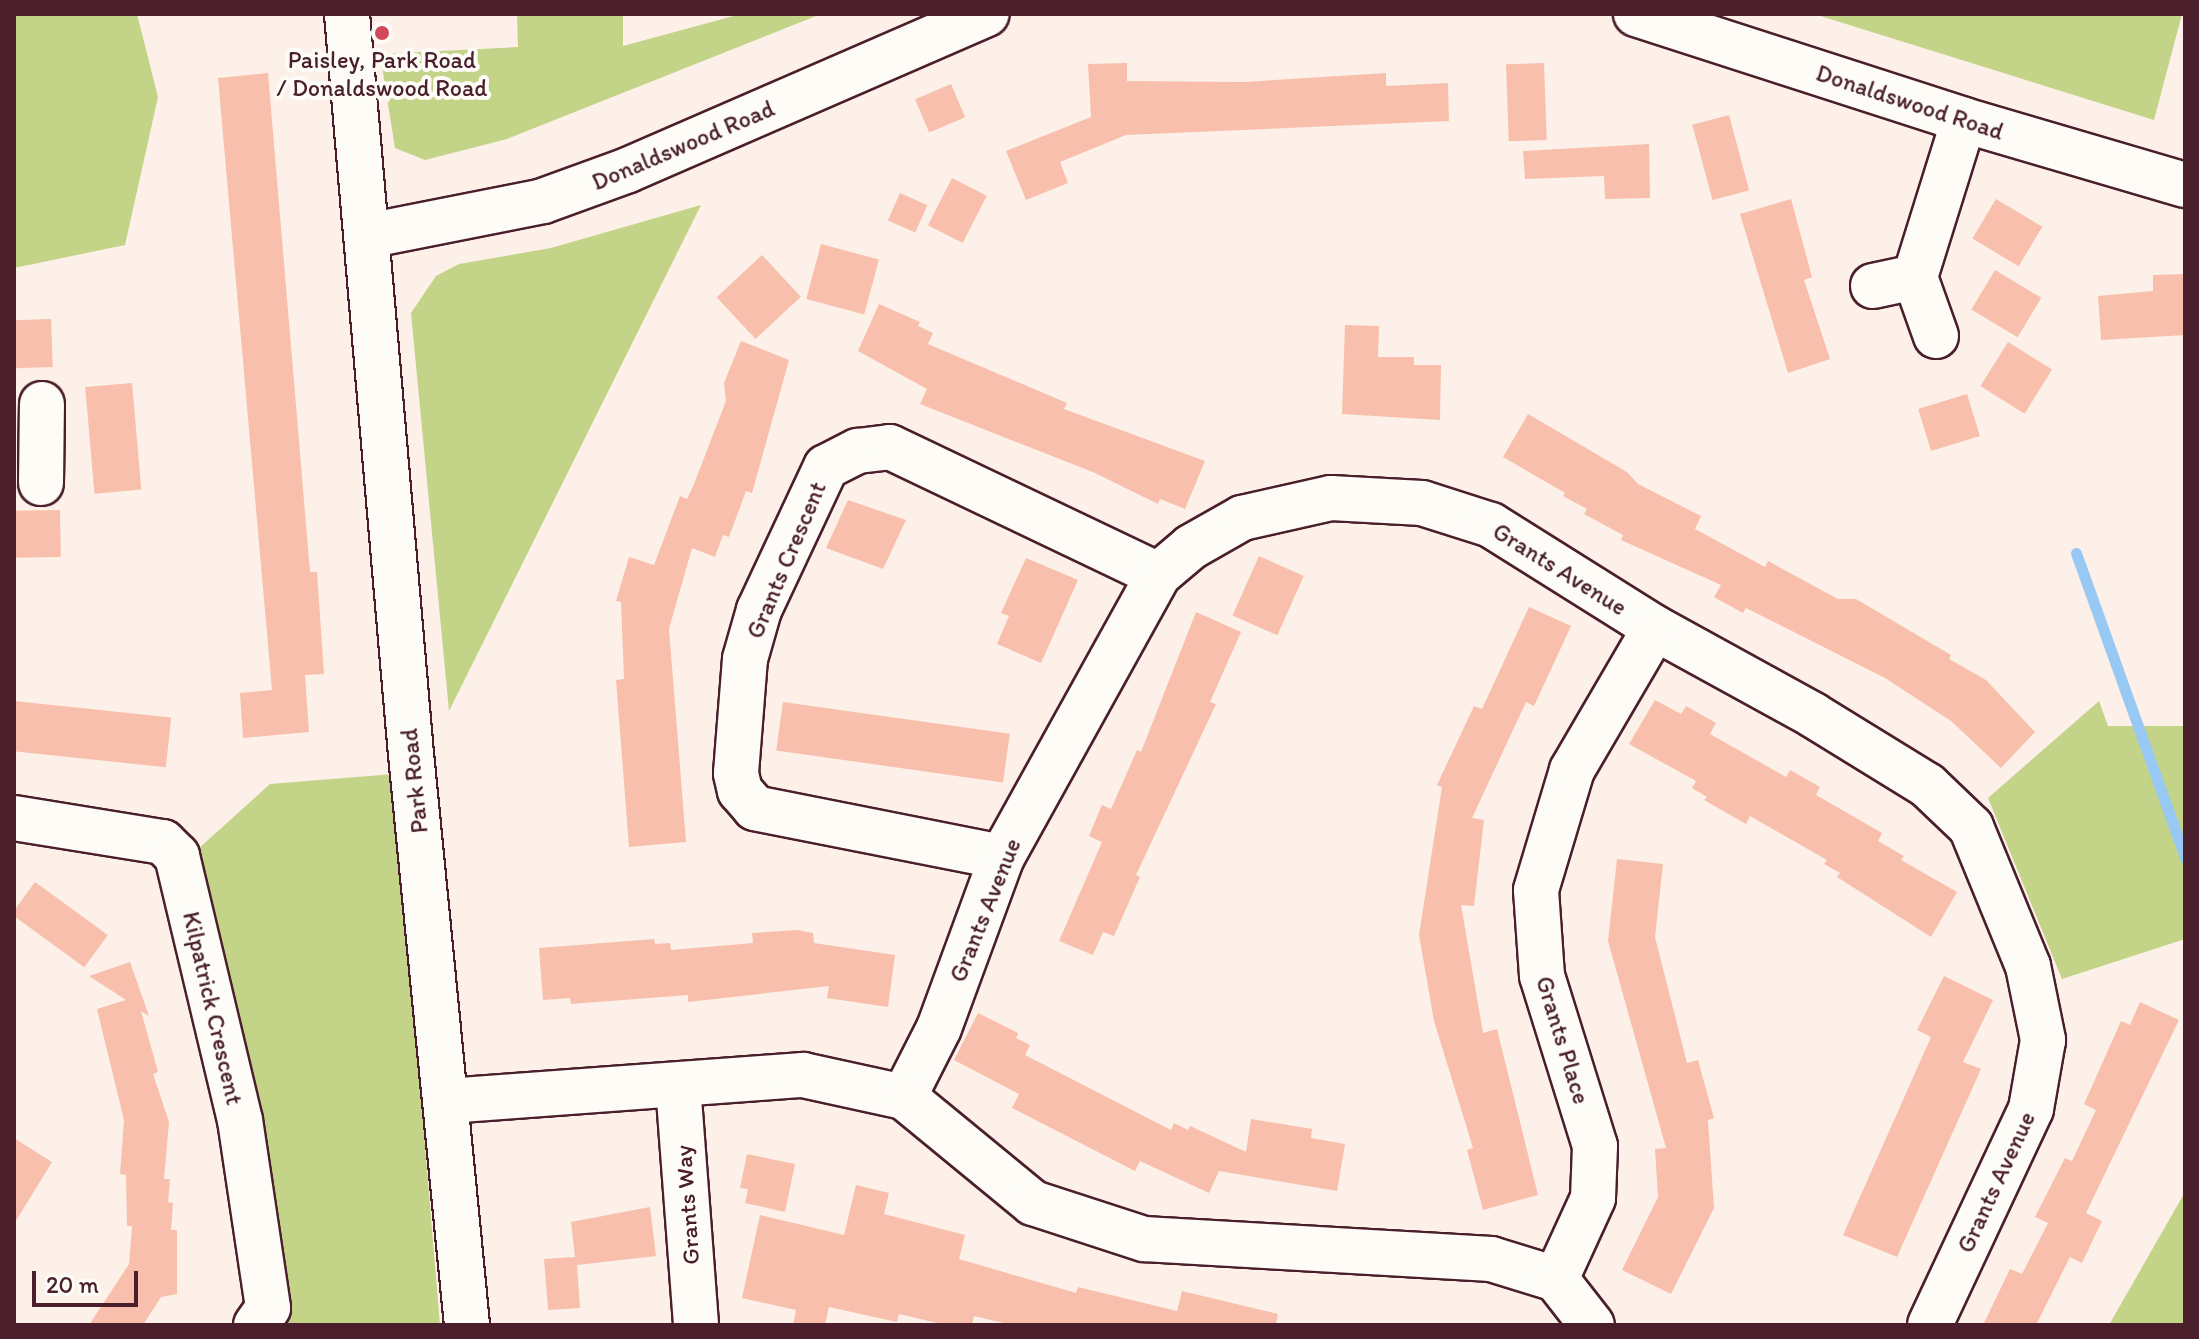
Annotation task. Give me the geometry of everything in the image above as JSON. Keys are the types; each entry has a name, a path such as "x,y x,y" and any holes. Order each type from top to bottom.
{"street":[{"name":"Park Road","path":"347,14 411,754 467,1325"},
{"name":"Donaldswood Road","path":"367,236 543,201 628,170 986,14"},
{"name":"Donaldswood Road","path":"1636,14 1964,120 2185,185"},
{"path":"1936,336 1894,281 1964,120"},
{"path":"33,428 41,483"},
{"name":"Grants Crescent","path":"1002,857 755,808 740,791 736,773 745,659 759,610 826,467 858,451 890,447 1158,575"},
{"name":"Grants Avenue","path":"904,1097 939,1028 1002,857 1158,575 1191,547 1242,518 1331,498 1422,503 1491,525 1655,628 1813,715 1927,785 1971,827 2028,966 2043,1040 2031,1109 1930,1325"},
{"name":"Grants Place","path":"1556,1279 1593,1198 1595,1146 1542,976 1536,890 1572,770 1655,628"},
{"name":"Kilpatrick Crescent","path":"14,818 163,842 177,856 240,1120 268,1308 256,1325"},
{"path":"447,1101 803,1075 904,1097 1033,1203 1144,1239 1491,1259 1556,1279 1592,1325"},
{"name":"Grants Way","path":"678,1085 696,1325"}],"green space":[{"path":"14,14 137,14 158,97 125,245 14,268"},
{"path":"517,14 623,14 623,46 741,14 821,14 507,139 425,160 395,148 380,54 518,47"},
{"path":"1814,14 2182,14 2154,120"},
{"path":"701,205 449,711 411,313 436,276 459,264 551,248"},
{"path":"2099,701 2108,726 2185,726 2185,939 2062,979 1988,798"},
{"path":"394,774 440,1325 275,1325 289,1304 198,849 270,784"},
{"path":"2185,1192 2185,1325 2109,1325"}],"building":[{"path":"1127,63 1127,81 1244,82 1386,73 1386,86 1448,83 1449,121 1126,135 1060,162 1068,183 1026,200 1006,151 1091,117 1088,64"},
{"path":"1544,63 1547,140 1509,141 1506,64"},
{"path":"268,73 310,572 317,572 324,674 305,675 309,732 243,738 240,693 272,690 218,78"},
{"path":"951,84 965,117 929,132 915,99"},
{"path":"1729,115 1749,190 1712,200 1692,125"},
{"path":"1649,144 1650,198 1605,199 1604,176 1525,179 1523,151"},
{"path":"952,178 987,196 963,243 928,225"},
{"path":"900,193 927,205 915,233 888,220"},
{"path":"1791,199 1812,277 1804,280 1830,359 1788,373 1740,214"},
{"path":"1996,199 2042,227 2019,266 1972,238"},
{"path":"821,244 879,260 864,315 806,299"},
{"path":"762,255 801,297 756,339 717,297"},
{"path":"1995,270 2041,298 2018,337 1971,309"},
{"path":"2185,274 2185,335 2101,340 2098,296 2153,291 2153,275"},
{"path":"879,304 920,322 918,326 933,333 928,344 1067,403 1064,409 1205,461 1185,509 1160,499 1158,504 1095,473 920,404 927,389 858,351"},
{"path":"51,319 53,367 16,368 14,320"},
{"path":"1345,325 1379,326 1378,357 1414,357 1414,365 1441,365 1440,420 1342,414"},
{"path":"741,341 789,360 752,493 746,491 729,537 723,535 715,557 692,548 669,629 686,842 629,847 616,680 624,679 621,602 616,601 629,557 654,565 680,496 687,499 726,401 724,383"},
{"path":"2008,342 2052,370 2025,414 1980,386"},
{"path":"132,383 141,490 95,494 85,387"},
{"path":"1967,394 1980,436 1931,451 1918,409"},
{"path":"1528,414 1627,472 1638,484 1701,516 1695,529 1765,567 1768,561 1838,599 1856,599 1951,655 1949,659 1986,680 2035,732 2001,768 1951,721 1885,678 1746,608 1743,613 1714,597 1721,585 1621,540 1623,535 1584,514 1587,509 1563,496 1565,493 1503,457"},
{"path":"848,500 906,520 883,569 826,548"},
{"path":"60,510 61,557 15,558 14,511"},
{"path":"1259,556 1304,576 1277,635 1233,615"},
{"path":"1026,558 1078,580 1041,663 997,644 1009,616 1001,613"},
{"path":"1529,607 1571,626 1534,706 1526,702 1472,818 1484,820 1474,906 1461,905 1483,1033 1497,1029 1538,1195 1483,1210 1467,1150 1473,1148 1434,1021 1419,935 1442,787 1437,785 1474,706 1482,709"},
{"path":"1196,612 1241,632 1210,702 1216,704 1136,875 1140,877 1114,936 1103,932 1093,955 1059,941 1102,842 1089,836 1102,805 1111,809 1137,750 1141,752"},
{"path":"1655,700 1681,714 1686,706 1716,723 1710,734 1786,777 1790,770 1820,787 1816,795 1882,833 1878,841 1904,856 1901,860 1957,892 1931,937 1837,877 1840,873 1824,864 1827,860 1750,816 1746,824 1704,800 1707,797 1692,788 1696,781 1629,744"},
{"path":"14,701 171,718 166,767 14,751"},
{"path":"783,702 1010,734 1003,782 776,751"},
{"path":"1617,859 1663,864 1655,937 1687,1063 1698,1060 1714,1118 1708,1120 1714,1208 1671,1294 1622,1270 1658,1197 1655,1149 1666,1148 1608,941"},
{"path":"35,882 108,935 84,967 14,916 14,911"},
{"path":"797,930 813,933 814,943 895,955 888,1007 827,998 829,986 688,1002 688,995 571,1004 570,998 543,1000 539,948 654,939 655,944 670,943 671,950 753,943 752,933"},
{"path":"130,962 149,1016 141,1011 158,1072 153,1074 169,1122 164,1179 170,1179 168,1202 173,1203 171,1230 177,1230 177,1294 161,1297 143,1325 89,1325 129,1264 132,1226 127,1226 126,1175 120,1174 124,1120 97,1009 126,1000 89,976"},
{"path":"1944,976 1993,1000 1963,1062 1981,1069 1897,1257 1843,1235 1931,1037 1917,1030"},
{"path":"2140,1002 2179,1020 2086,1213 2102,1221 2082,1263 2070,1257 2036,1325 1983,1325 2010,1269 2022,1274 2048,1223 2035,1217 2065,1158 2072,1161 2096,1110 2084,1104 2121,1021 2130,1025"},
{"path":"978,1013 1018,1033 1016,1038 1030,1045 1025,1055 1171,1130 1174,1123 1188,1130 1190,1126 1246,1152 1251,1119 1312,1129 1311,1138 1345,1144 1337,1191 1219,1171 1209,1193 1140,1161 1135,1171 1012,1108 1019,1094 954,1060"},
{"path":"14,1138 52,1162 14,1224"},
{"path":"747,1154 795,1164 785,1212 745,1203 748,1189 740,1188"},
{"path":"856,1185 889,1193 884,1214 965,1235 959,1259 1076,1293 1078,1287 1177,1311 1182,1291 1278,1314 1276,1325 1012,1325 974,1316 972,1325 946,1325 899,1314 897,1322 829,1307 825,1325 793,1325 796,1310 742,1298 760,1215 844,1235"},
{"path":"650,1207 656,1256 577,1265 580,1308 548,1310 544,1259 575,1257 571,1222"}],"waterway":[{"path":"2076,553 2185,858"}],"place":[{"name":"Paisley, Park Road / Donaldswood Road","path":"382,33"}]}
